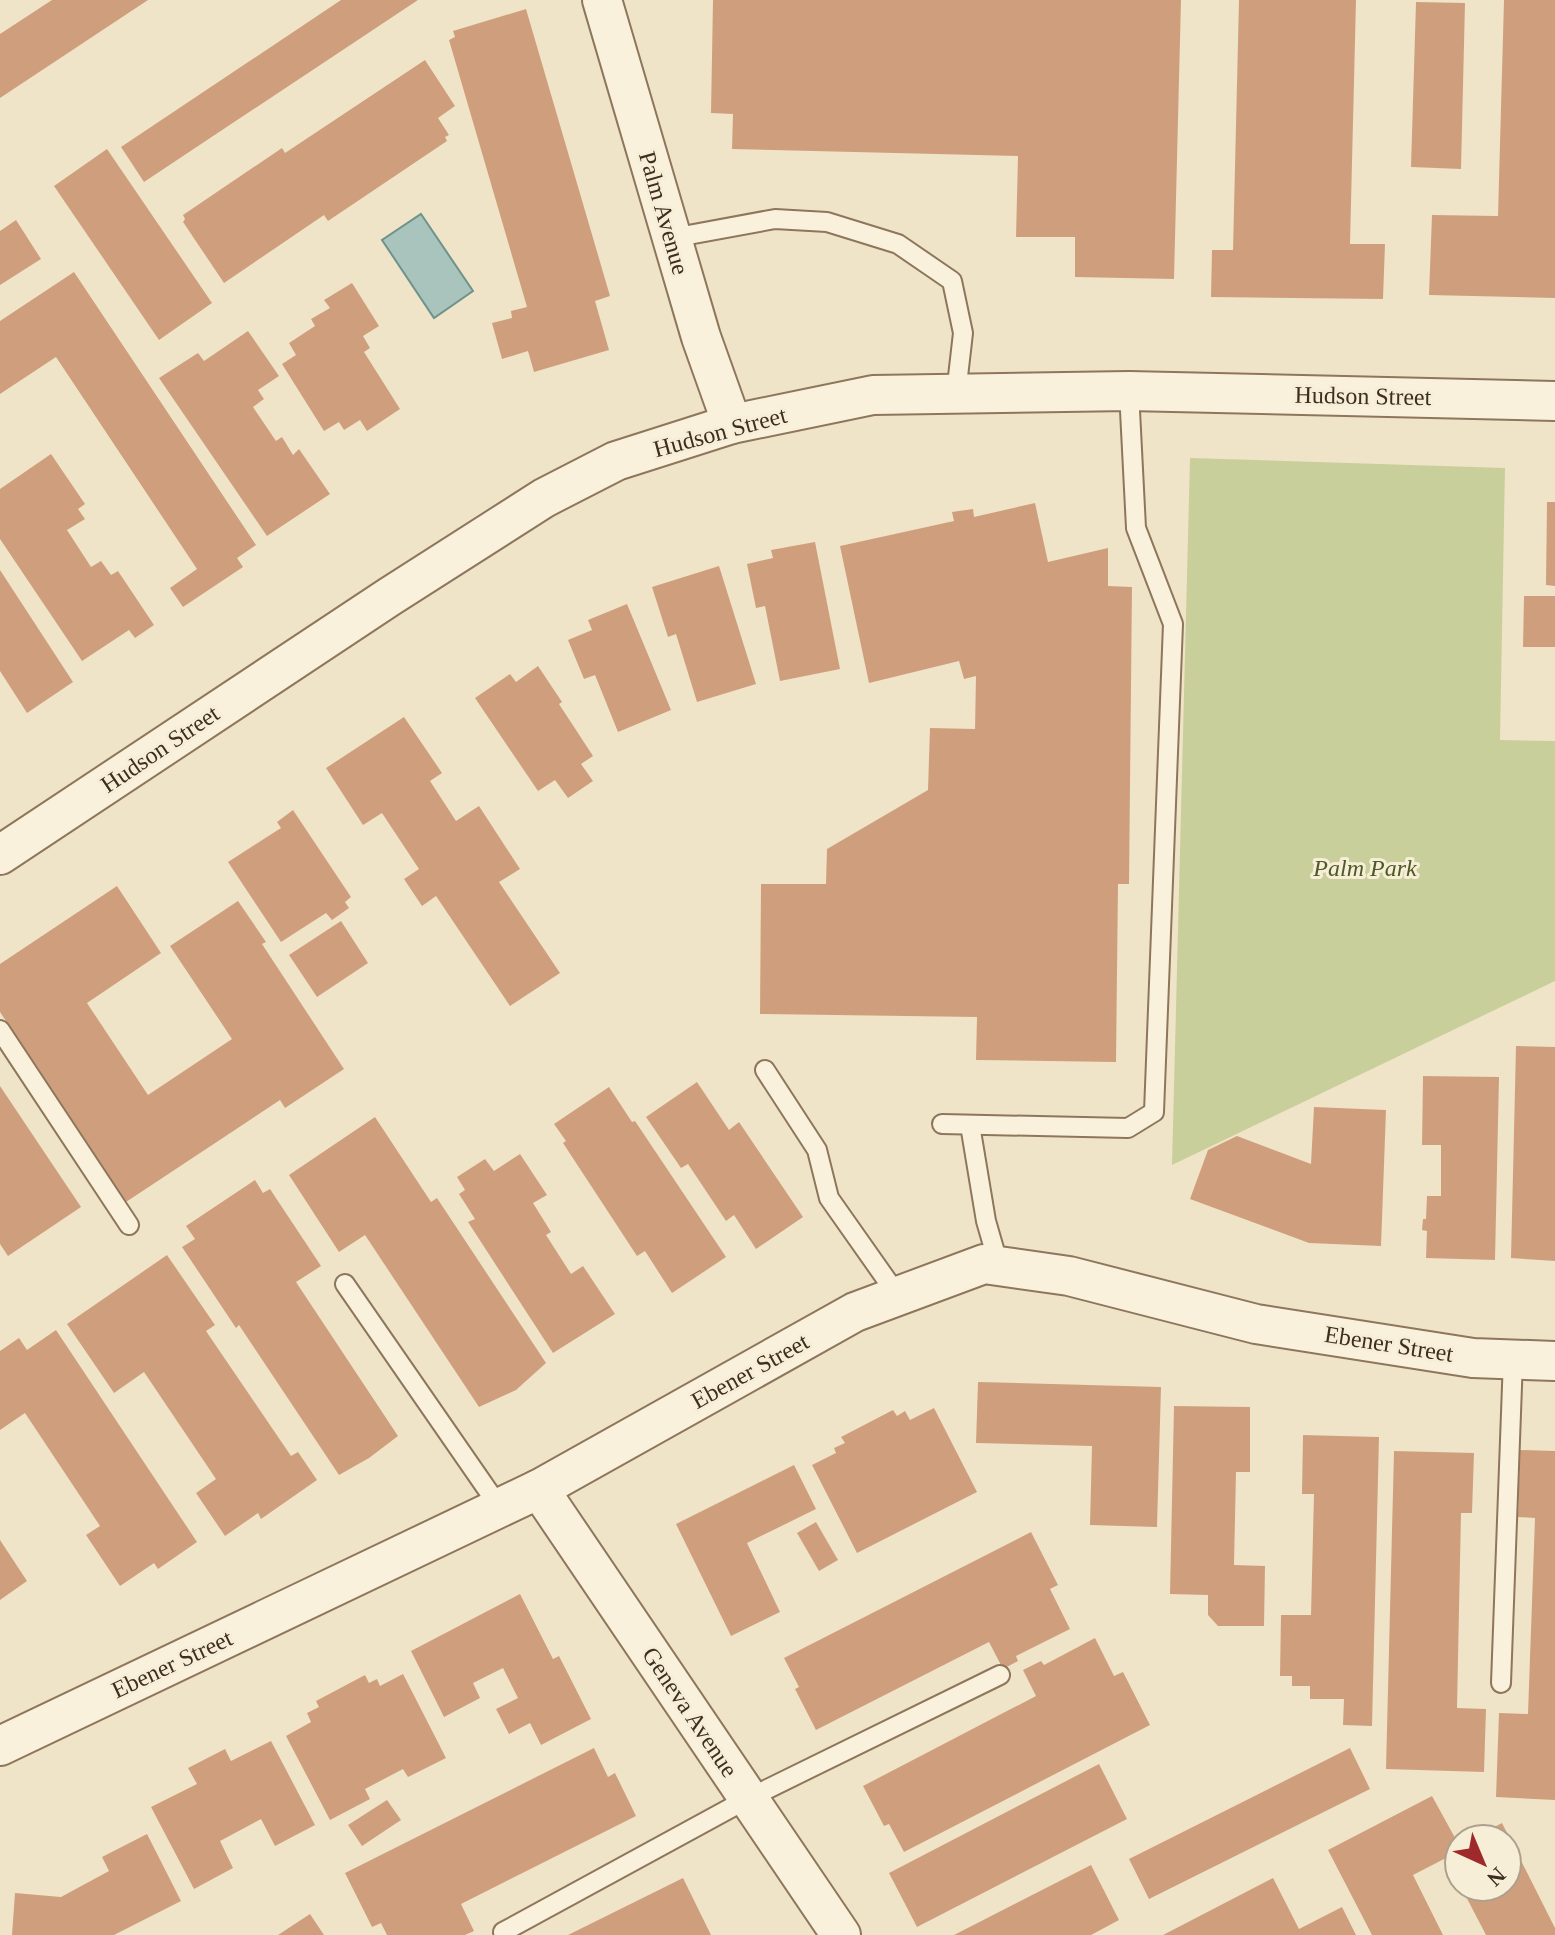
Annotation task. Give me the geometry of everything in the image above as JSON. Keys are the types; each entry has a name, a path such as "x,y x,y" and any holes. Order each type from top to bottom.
{"street":[{"name":"Palm Avenue","path":"602,0 701,337 732,424"},
{"name":"Hudson Street","path":"0,855 544,498 616,461 732,424 873,395 1129,391 1555,401"},
{"name":"Ebener Street","path":"0,1746 539,1489 855,1312 984,1264 1069,1276 1256,1324 1473,1358 1555,1361"},
{"name":"Geneva Avenue","path":"539,1489 841,1935"}],"lane":[{"path":"672,238 775,219 827,222 898,244 952,281 963,333 956,394"},
{"path":"942,1124 1128,1128 1154,1112 1173,624 1136,528 1129,391"},
{"path":"0,1030 129,1225"},
{"path":"765,1070 817,1150 829,1198 898,1296"},
{"path":"970,1125 986,1221 999,1266"},
{"path":"345,1284 500,1508"},
{"path":"1501,1683 1513,1359"},
{"path":"503,1932 749,1798 1000,1675"}],"green space":[{"name":"Palm Park","path":"1190,458 1505,468 1500,740 1555,741 1555,981 1172,1165"}],"water":[{"path":"421,214 473,291 434,318 382,240"}],"building":[{"path":"52,0 148,0 0,98 0,34"},
{"path":"341,0 418,0 144,182 121,147"},
{"path":"713,0 1181,0 1174,279 1075,277 1075,237 1016,237 1018,156 732,149 733,114 711,113"},
{"path":"1239,0 1356,0 1350,244 1385,244 1383,299 1211,297 1212,250 1233,250"},
{"path":"1504,0 1555,0 1555,298 1429,295 1432,215 1498,216"},
{"path":"1416,2 1465,3 1461,169 1411,167"},
{"path":"526,9 610,296 595,301 609,350 534,372 528,351 502,359 492,323 512,318 511,311 527,307 449,40 455,37 453,31"},
{"path":"425,60 455,106 438,118 449,135 445,137 447,141 328,221 324,215 224,283 183,222 183,215 282,148 285,153"},
{"path":"107,149 212,303 159,340 54,186"},
{"path":"16,220 41,259 0,285 0,231"},
{"path":"74,272 256,545 237,558 243,567 183,607 170,588 197,569 56,357 0,394 0,321"},
{"path":"352,283 379,326 363,336 370,348 364,352 400,409 367,431 360,420 344,430 339,422 324,431 282,364 296,355 289,343 315,326 311,319 330,308 324,300"},
{"path":"248,331 279,376 258,390 264,399 253,407 276,441 282,437 293,455 299,449 330,494 267,536 159,378 198,353 204,361"},
{"path":"51,454 85,504 78,509 85,519 67,530 91,567 101,561 111,575 118,571 154,625 135,638 129,630 82,661 0,539 0,489"},
{"path":"1547,502 1555,502 1555,586 1546,585"},
{"path":"1035,503 1048,562 1108,548 1108,586 1132,587 1129,884 1118,884 1116,1062 976,1060 977,1017 760,1014 761,884 826,884 827,849 928,790 930,728 975,729 976,676 964,679 959,661 869,683 840,546 954,521 952,512 973,509 974,517"},
{"path":"815,542 840,669 780,681 765,606 756,608 747,564 773,558 771,550"},
{"path":"719,566 756,684 697,702 676,634 668,637 652,587"},
{"path":"0,570 73,682 27,713 0,671"},
{"path":"1524,596 1555,596 1555,647 1523,647"},
{"path":"627,604 671,710 618,732 595,675 584,679 568,640 592,630 588,620"},
{"path":"538,666 593,756 581,764 593,781 568,798 555,780 538,791 475,698 510,674 516,682"},
{"path":"404,717 442,773 430,781 456,821 479,806 520,869 499,882 560,973 510,1006 436,896 422,906 404,879 419,869 382,813 363,825 326,768"},
{"path":"293,810 351,897 345,902 349,908 332,920 326,913 281,942 228,862 281,828 277,822"},
{"path":"117,886 161,953 87,1003 148,1095 232,1039 170,946 238,901 266,942 262,944 344,1069 285,1108 280,1100 126,1202 0,1012 0,964"},
{"path":"341,921 368,963 317,997 289,955"},
{"path":"1516,1046 1555,1047 1555,1261 1511,1258"},
{"path":"1423,1076 1499,1077 1495,1260 1426,1258 1427,1231 1422,1230 1423,1219 1426,1219 1427,1196 1441,1196 1441,1145 1422,1145"},
{"path":"697,1082 729,1130 739,1122 803,1217 756,1249 734,1215 726,1221 688,1164 681,1168 646,1117"},
{"path":"0,1086 81,1207 8,1256 0,1244"},
{"path":"609,1087 726,1257 672,1293 645,1251 637,1256 563,1143 566,1141 554,1124"},
{"path":"1314,1107 1386,1110 1381,1246 1309,1243 1190,1199 1208,1150 1237,1136 1311,1164"},
{"path":"375,1117 431,1202 437,1198 546,1363 516,1390 479,1407 365,1235 339,1252 289,1175"},
{"path":"520,1154 547,1195 533,1203 551,1232 546,1235 571,1274 583,1266 615,1314 553,1353 468,1222 475,1219 459,1194 465,1190 457,1177 485,1159 494,1171"},
{"path":"255,1180 263,1193 270,1189 321,1266 296,1282 398,1436 339,1475 239,1325 236,1328 182,1247 195,1239 186,1226"},
{"path":"167,1255 215,1325 206,1331 291,1456 298,1452 317,1480 261,1519 258,1513 225,1536 196,1493 216,1479 144,1372 114,1393 67,1324"},
{"path":"56,1330 197,1542 158,1569 154,1563 120,1586 86,1535 100,1526 25,1413 0,1430 0,1351 19,1338 27,1350"},
{"path":"978,1382 1161,1387 1157,1527 1090,1525 1092,1446 976,1443"},
{"path":"1174,1406 1250,1407 1250,1472 1236,1472 1234,1565 1265,1566 1264,1626 1218,1626 1208,1615 1208,1595 1170,1594"},
{"path":"934,1408 977,1492 857,1553 812,1465 836,1453 834,1448 845,1443 841,1437 893,1410 897,1416 905,1411 910,1420"},
{"path":"1303,1435 1379,1437 1372,1726 1343,1725 1344,1699 1310,1699 1310,1686 1292,1686 1292,1676 1280,1676 1281,1615 1311,1615 1314,1494 1302,1494"},
{"path":"1520,1450 1555,1451 1555,1800 1496,1797 1499,1713 1528,1714 1535,1518 1518,1517"},
{"path":"1394,1451 1474,1453 1472,1513 1461,1513 1457,1708 1486,1709 1484,1772 1386,1769"},
{"path":"794,1465 816,1509 747,1543 780,1612 731,1636 676,1524"},
{"path":"816,1522 838,1560 819,1571 797,1533"},
{"path":"1031,1532 1058,1585 1050,1589 1070,1629 1016,1656 1018,1661 1003,1669 989,1642 816,1730 795,1689 799,1687 784,1658"},
{"path":"0,1540 27,1581 0,1600"},
{"path":"520,1594 553,1659 559,1656 591,1719 541,1745 530,1723 509,1734 496,1709 518,1698 503,1668 473,1683 480,1698 444,1717 411,1651"},
{"path":"1095,1638 1114,1676 1123,1672 1150,1725 904,1852 889,1824 884,1826 863,1786 1036,1696 1023,1670 1041,1661 1044,1665"},
{"path":"403,1674 446,1758 408,1777 403,1769 365,1789 370,1799 330,1820 286,1736 311,1722 307,1713 319,1707 316,1701 365,1675 369,1683 377,1679 380,1686"},
{"path":"271,1741 315,1825 275,1846 261,1819 220,1841 233,1868 194,1889 151,1807 197,1784 188,1768 225,1749 231,1761"},
{"path":"594,1748 608,1777 615,1773 636,1816 461,1904 474,1931 465,1935 387,1935 381,1923 372,1927 345,1873"},
{"path":"1350,1748 1370,1789 1149,1899 1129,1859"},
{"path":"1099,1764 1127,1819 917,1927 889,1873"},
{"path":"1432,1796 1447,1823 1443,1823 1443,1860 1413,1875 1443,1935 1372,1935 1328,1850"},
{"path":"387,1800 401,1820 362,1846 348,1825"},
{"path":"147,1834 181,1901 114,1935 12,1935 15,1893 61,1897 109,1871 102,1857"},
{"path":"1091,1865 1119,1920 1091,1935 954,1935"},
{"path":"1523,1865 1555,1928 1555,1935 1486,1935 1469,1903 1523,1903"},
{"path":"683,1878 711,1935 568,1935"},
{"path":"1273,1878 1299,1929 1342,1907 1356,1935 1163,1935"},
{"path":"310,1914 324,1935 278,1935"}]}
